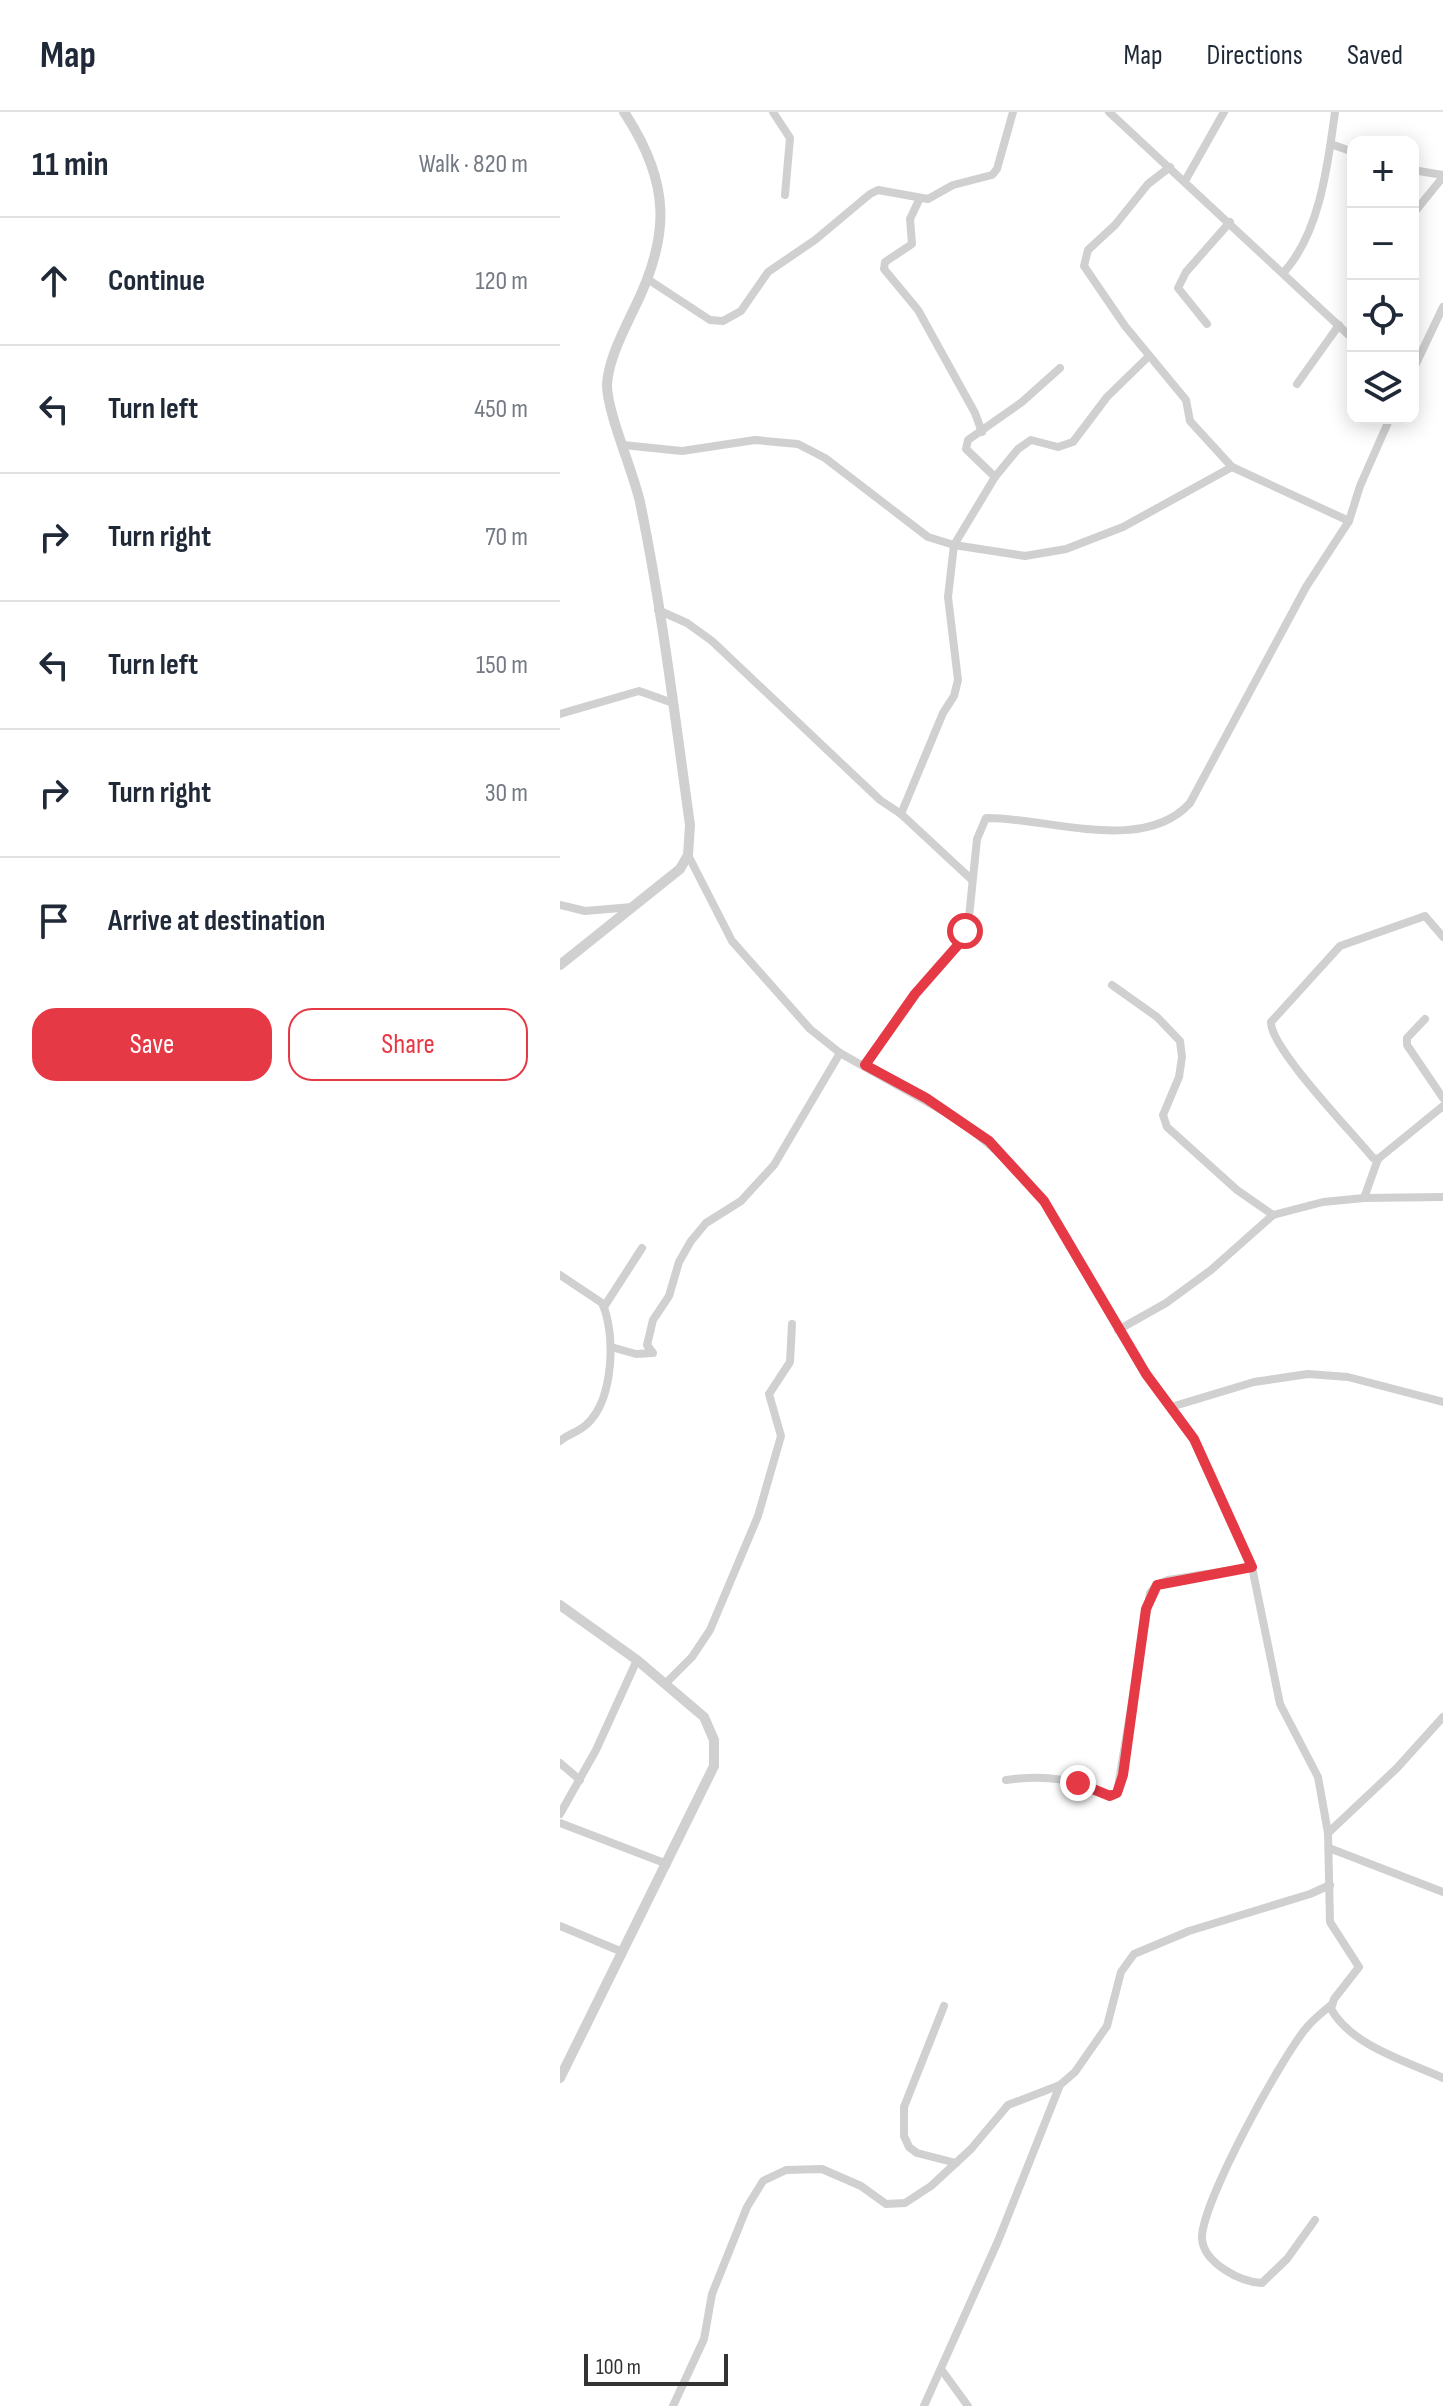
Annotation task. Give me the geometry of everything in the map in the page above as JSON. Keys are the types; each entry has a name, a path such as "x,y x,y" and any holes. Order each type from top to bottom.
{"street":[{"path":"560,965 637,907 680,869 688,855 690,825 640,500 607,385 620,337 649,280 662,233 660,202 643,144 624,112"},
{"path":"773,112 790,138 785,195"},
{"path":"649,280 710,320 723,321 741,311 768,272 815,240 870,194 878,190 919,200 953,185 995,173 1012,114 1002,112"},
{"path":"1109,112 1121,116 1170,167 1347,333"},
{"path":"1185,181 1224,112"},
{"path":"1283,273 1302,246 1331,144 1335,112"},
{"path":"1331,144 1347,150"},
{"path":"1170,167 1125,208 1083,261 1149,356 1186,400 1190,421 1232,467 1349,521"},
{"path":"1418,208 1443,176 1419,171"},
{"path":"919,200 910,219 912,244 885,262 884,269 926,323 975,413 982,432"},
{"path":"1207,324 1178,288 1186,272 1230,222"},
{"path":"1419,357 1443,307"},
{"path":"1297,384 1339,325"},
{"path":"901,814 956,688 957,660 948,597 954,545 995,477 1025,443 1037,440 1067,447 1107,397 1149,356"},
{"path":"995,477 966,449 968,440 1060,368"},
{"path":"865,1065 915,994 958,945 969,917 977,839 986,818 1115,830 1160,824 1184,809 1212,768 1306,587 1349,521 1360,486 1387,424"},
{"path":"623,445 682,451 755,440 798,444 825,458 928,537 954,545 1025,556 1047,554 1123,527 1232,467"},
{"path":"658,610 687,623 712,641 880,800 901,814 971,879"},
{"path":"560,714 639,691 673,703"},
{"path":"688,855 732,941 810,1029 840,1053 961,1121 1011,1163 1044,1201 1118,1330 1194,1439 1252,1567 1277,1697 1318,1777 1328,1833 1333,1929 1358,1960 1359,1967 1331,2005 1308,2026 1268,2091 1212,2201 1204,2221 1202,2243 1211,2260 1262,2283 1287,2259 1315,2220"},
{"path":"560,905 585,911 637,907"},
{"path":"1378,1159 1373,1158 1298,1071 1275,1037 1271,1022 1340,946 1353,939 1425,916 1443,937"},
{"path":"1112,985 1157,1017 1180,1041 1179,1077 1163,1115 1167,1127 1237,1190 1273,1215"},
{"path":"1425,1019 1407,1038 1407,1045 1443,1098"},
{"path":"611,1347 636,1354 653,1353 647,1345 653,1320 669,1296 679,1262 691,1241 706,1223 732,1209 774,1165 840,1053"},
{"path":"1364,1198 1378,1159 1443,1106"},
{"path":"1118,1330 1166,1303 1273,1215 1323,1202 1443,1197"},
{"path":"604,1307 642,1248"},
{"path":"560,1275 586,1290 604,1307 611,1347 608,1378 592,1418 560,1441"},
{"path":"665,1684 692,1657 710,1630 758,1516 781,1436 776,1408 769,1394 790,1362 792,1324"},
{"path":"1171,1407 1254,1382 1308,1374 1348,1377 1443,1402"},
{"path":"1006,1780 1043,1775 1078,1783 1110,1796 1117,1793 1150,1593 1168,1580 1252,1567"},
{"path":"560,2078 620,1951 667,1864 714,1766 714,1740 704,1717 637,1660 562,1604"},
{"path":"560,1814 580,1780 637,1660"},
{"path":"1328,1833 1397,1768 1443,1717"},
{"path":"560,1763 580,1780"},
{"path":"560,1823 667,1864"},
{"path":"1329,1848 1443,1892"},
{"path":"673,2406 704,2339 712,2294 747,2207 763,2181 786,2170 822,2169 861,2186 886,2204 898,2206 919,2195 956,2163 1008,2105 1060,2085 1075,2072 1107,2026 1121,1972 1134,1954 1189,1931 1330,1885"},
{"path":"560,1926 620,1951"},
{"path":"1331,2005 1345,2027 1388,2053 1443,2078"},
{"path":"944,2006 904,2107 903,2123 909,2147 917,2153 956,2163"},
{"path":"924,2406 1060,2085"},
{"path":"941,2369 968,2406"}],"route":[{"path":"965,931 958,945 915,994 865,1065 926,1098 989,1141 1044,1201 1118,1330 1194,1439 1252,1567 1168,1580 1150,1593 1123,1775 1117,1793 1110,1796 1078,1783"}]}
